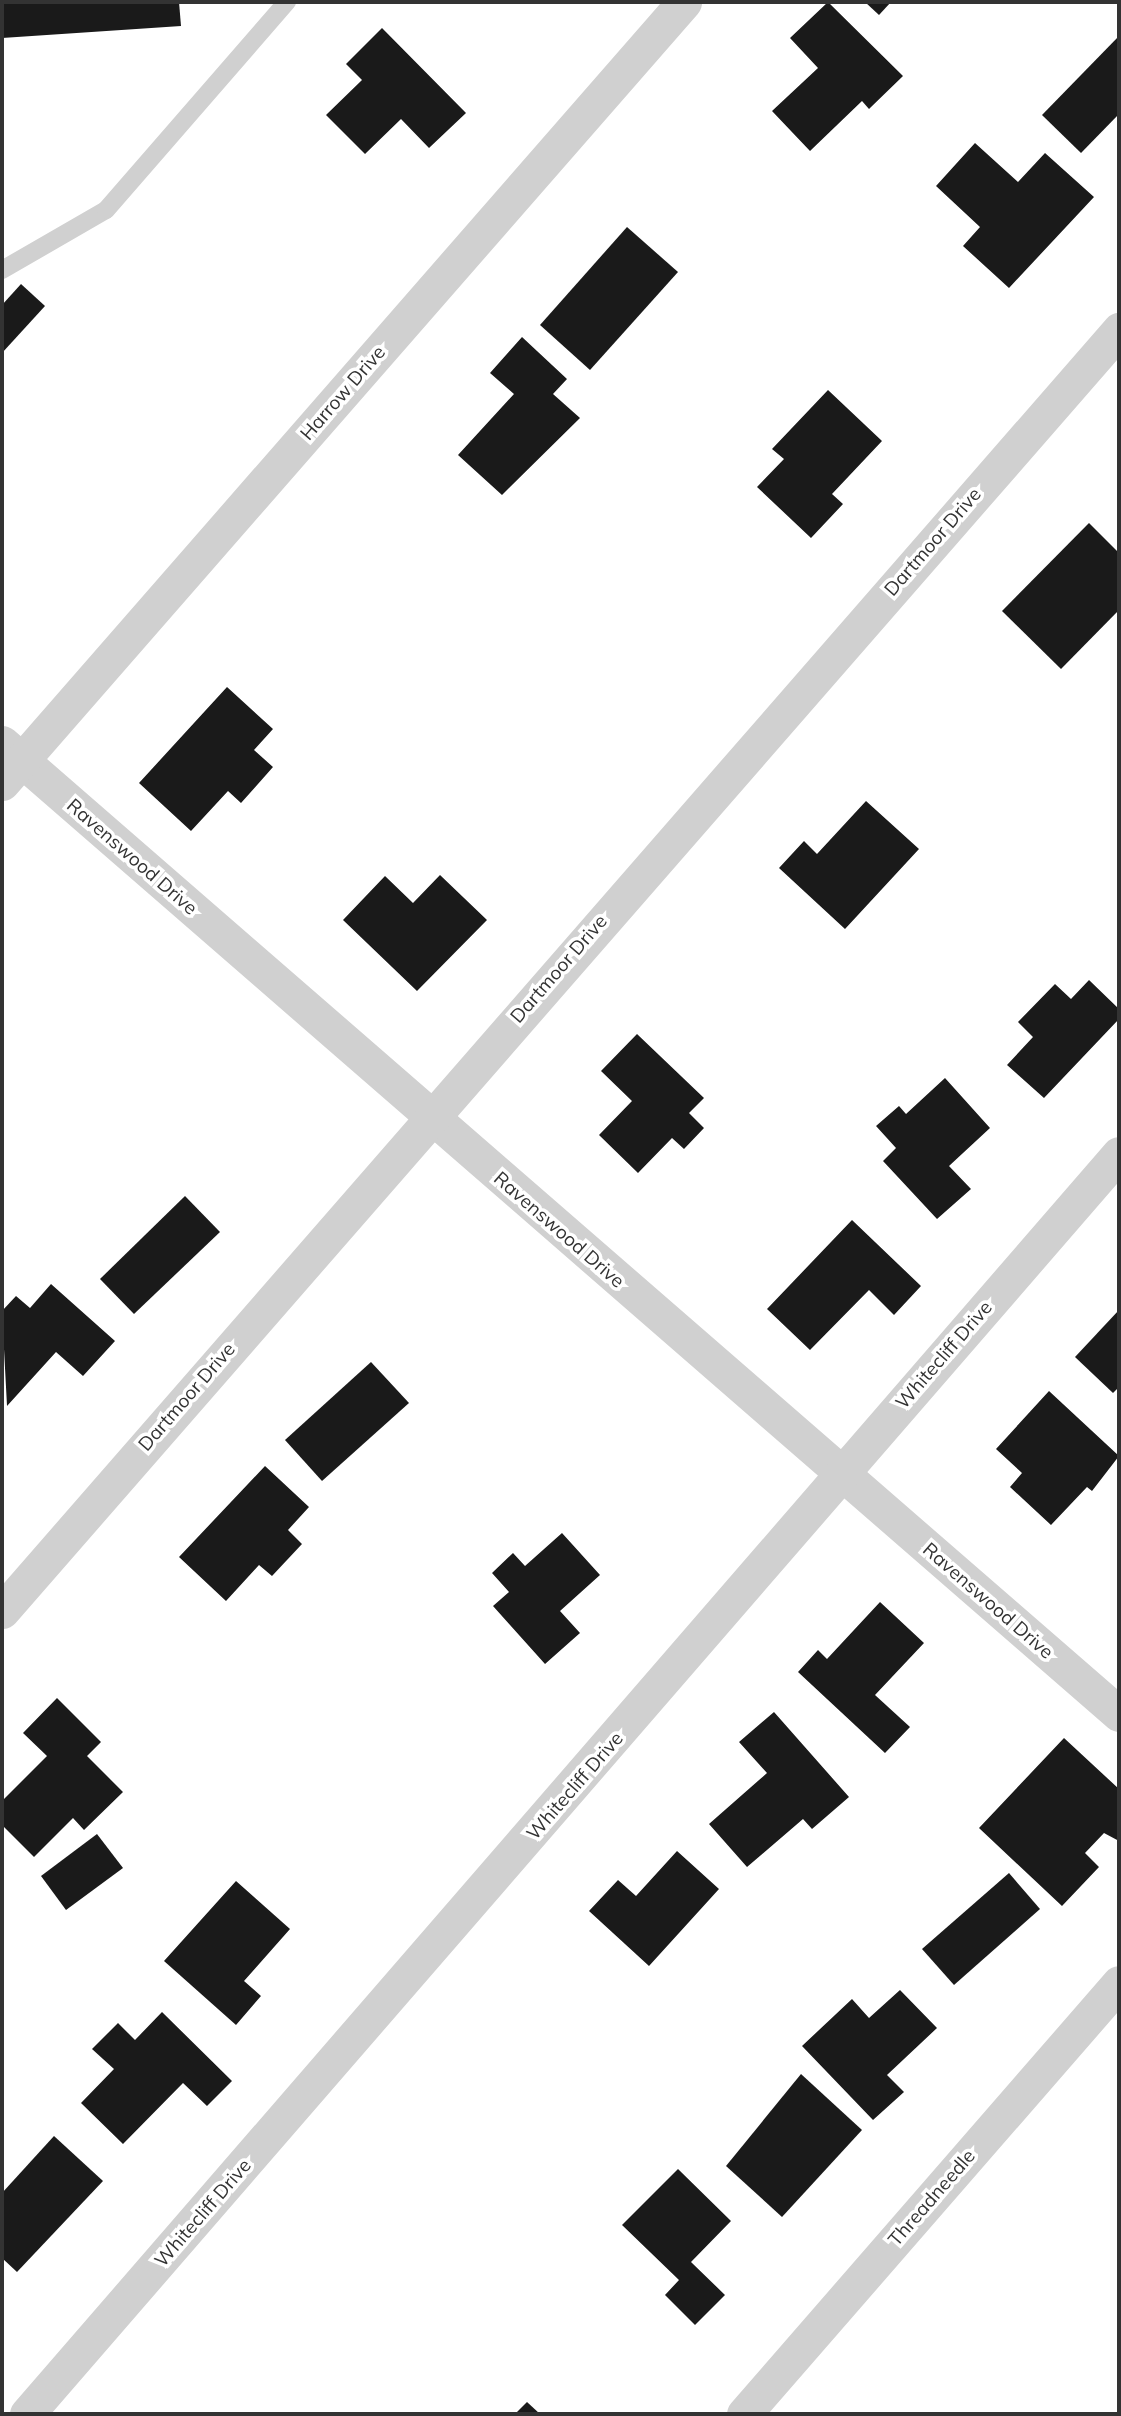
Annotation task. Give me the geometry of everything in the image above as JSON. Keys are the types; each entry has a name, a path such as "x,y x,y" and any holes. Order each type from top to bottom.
{"street":[{"name":"Harrow Drive","path":"8,763 684,2"},
{"name":"Dartmoor Drive","path":"2,1611 429,1117 1119,330"},
{"name":"Ravenswood Drive","path":"8,763 429,1117 1119,1714"},
{"name":"Whitecliff Drive","path":"27,2414 1119,1154"},
{"name":"Threadneedle","path":"744,2414 1119,1983"}],"lane":[{"path":"2,270 106,210 287,2"}],"building":[{"path":"2,2 179,2 181,26 2,38"},
{"path":"828,2 903,76 869,109 862,101 810,151 772,111 818,68 790,38"},
{"path":"865,2 891,2 879,15"},
{"path":"382,28 466,113 429,148 401,119 365,154 326,115 362,80 346,64"},
{"path":"1119,36 1119,114 1081,153 1042,115"},
{"path":"975,143 1018,182 1045,153 1094,197 1009,288 963,246 980,227 936,186"},
{"path":"627,227 678,272 590,370 540,325"},
{"path":"21,284 45,306 2,353 2,305"},
{"path":"522,337 567,379 553,394 580,418 502,495 458,455 514,394 490,373"},
{"path":"828,390 882,441 832,494 843,504 811,538 757,487 784,459 772,449"},
{"path":"1089,523 1119,553 1119,610 1061,669 1002,611"},
{"path":"227,687 273,729 254,750 273,767 241,803 228,791 191,831 139,783"},
{"path":"866,801 919,849 845,929 779,868 804,841 817,854"},
{"path":"440,875 487,920 417,991 343,920 385,876 413,903"},
{"path":"1089,980 1119,1009 1119,1019 1044,1098 1007,1065 1033,1037 1018,1022 1055,984 1071,999"},
{"path":"637,1034 704,1098 689,1113 704,1128 684,1149 672,1138 638,1173 599,1135 632,1101 601,1071"},
{"path":"945,1078 990,1128 949,1166 971,1189 937,1219 883,1161 896,1148 876,1126 899,1106 906,1114"},
{"path":"185,1196 220,1232 134,1314 100,1279"},
{"path":"852,1220 921,1286 894,1315 869,1290 810,1350 767,1309"},
{"path":"51,1284 115,1341 83,1376 56,1352 7,1406 2,1311 16,1296 30,1308"},
{"path":"1119,1310 1119,1387 1113,1393 1075,1357"},
{"path":"371,1362 409,1403 322,1481 285,1440"},
{"path":"1049,1391 1119,1456 1092,1491 1087,1487 1051,1525 1010,1487 1022,1473 996,1449"},
{"path":"265,1466 309,1507 288,1530 302,1544 272,1576 259,1565 226,1601 179,1557"},
{"path":"562,1533 600,1575 560,1611 580,1633 545,1664 493,1606 509,1592 492,1573 513,1553 525,1566"},
{"path":"880,1602 924,1643 875,1695 910,1727 885,1753 798,1672 818,1650 827,1659"},
{"path":"57,1698 101,1742 87,1756 123,1792 84,1830 73,1818 34,1857 2,1825 2,1801 47,1756 23,1733"},
{"path":"774,1712 849,1797 812,1829 803,1819 747,1867 709,1824 767,1773 739,1742"},
{"path":"1064,1738 1119,1789 1119,1841 1104,1833 1085,1853 1099,1867 1062,1906 979,1828"},
{"path":"97,1834 123,1868 66,1910 41,1876"},
{"path":"677,1851 719,1889 649,1966 589,1911 618,1880 636,1896"},
{"path":"1009,1873 1040,1909 954,1985 922,1949"},
{"path":"236,1881 290,1929 244,1981 261,1996 236,2025 164,1961"},
{"path":"900,1990 937,2028 887,2075 904,2092 873,2120 802,2046 852,1999 869,2018"},
{"path":"162,2012 232,2081 207,2106 183,2083 123,2144 81,2103 114,2069 92,2049 118,2023 135,2040"},
{"path":"801,2074 862,2130 782,2217 726,2166"},
{"path":"54,2136 103,2181 17,2272 2,2258 2,2193"},
{"path":"678,2169 731,2221 691,2262 725,2295 695,2325 665,2295 679,2280 622,2225"},
{"path":"527,2402 540,2414 515,2414"}]}
